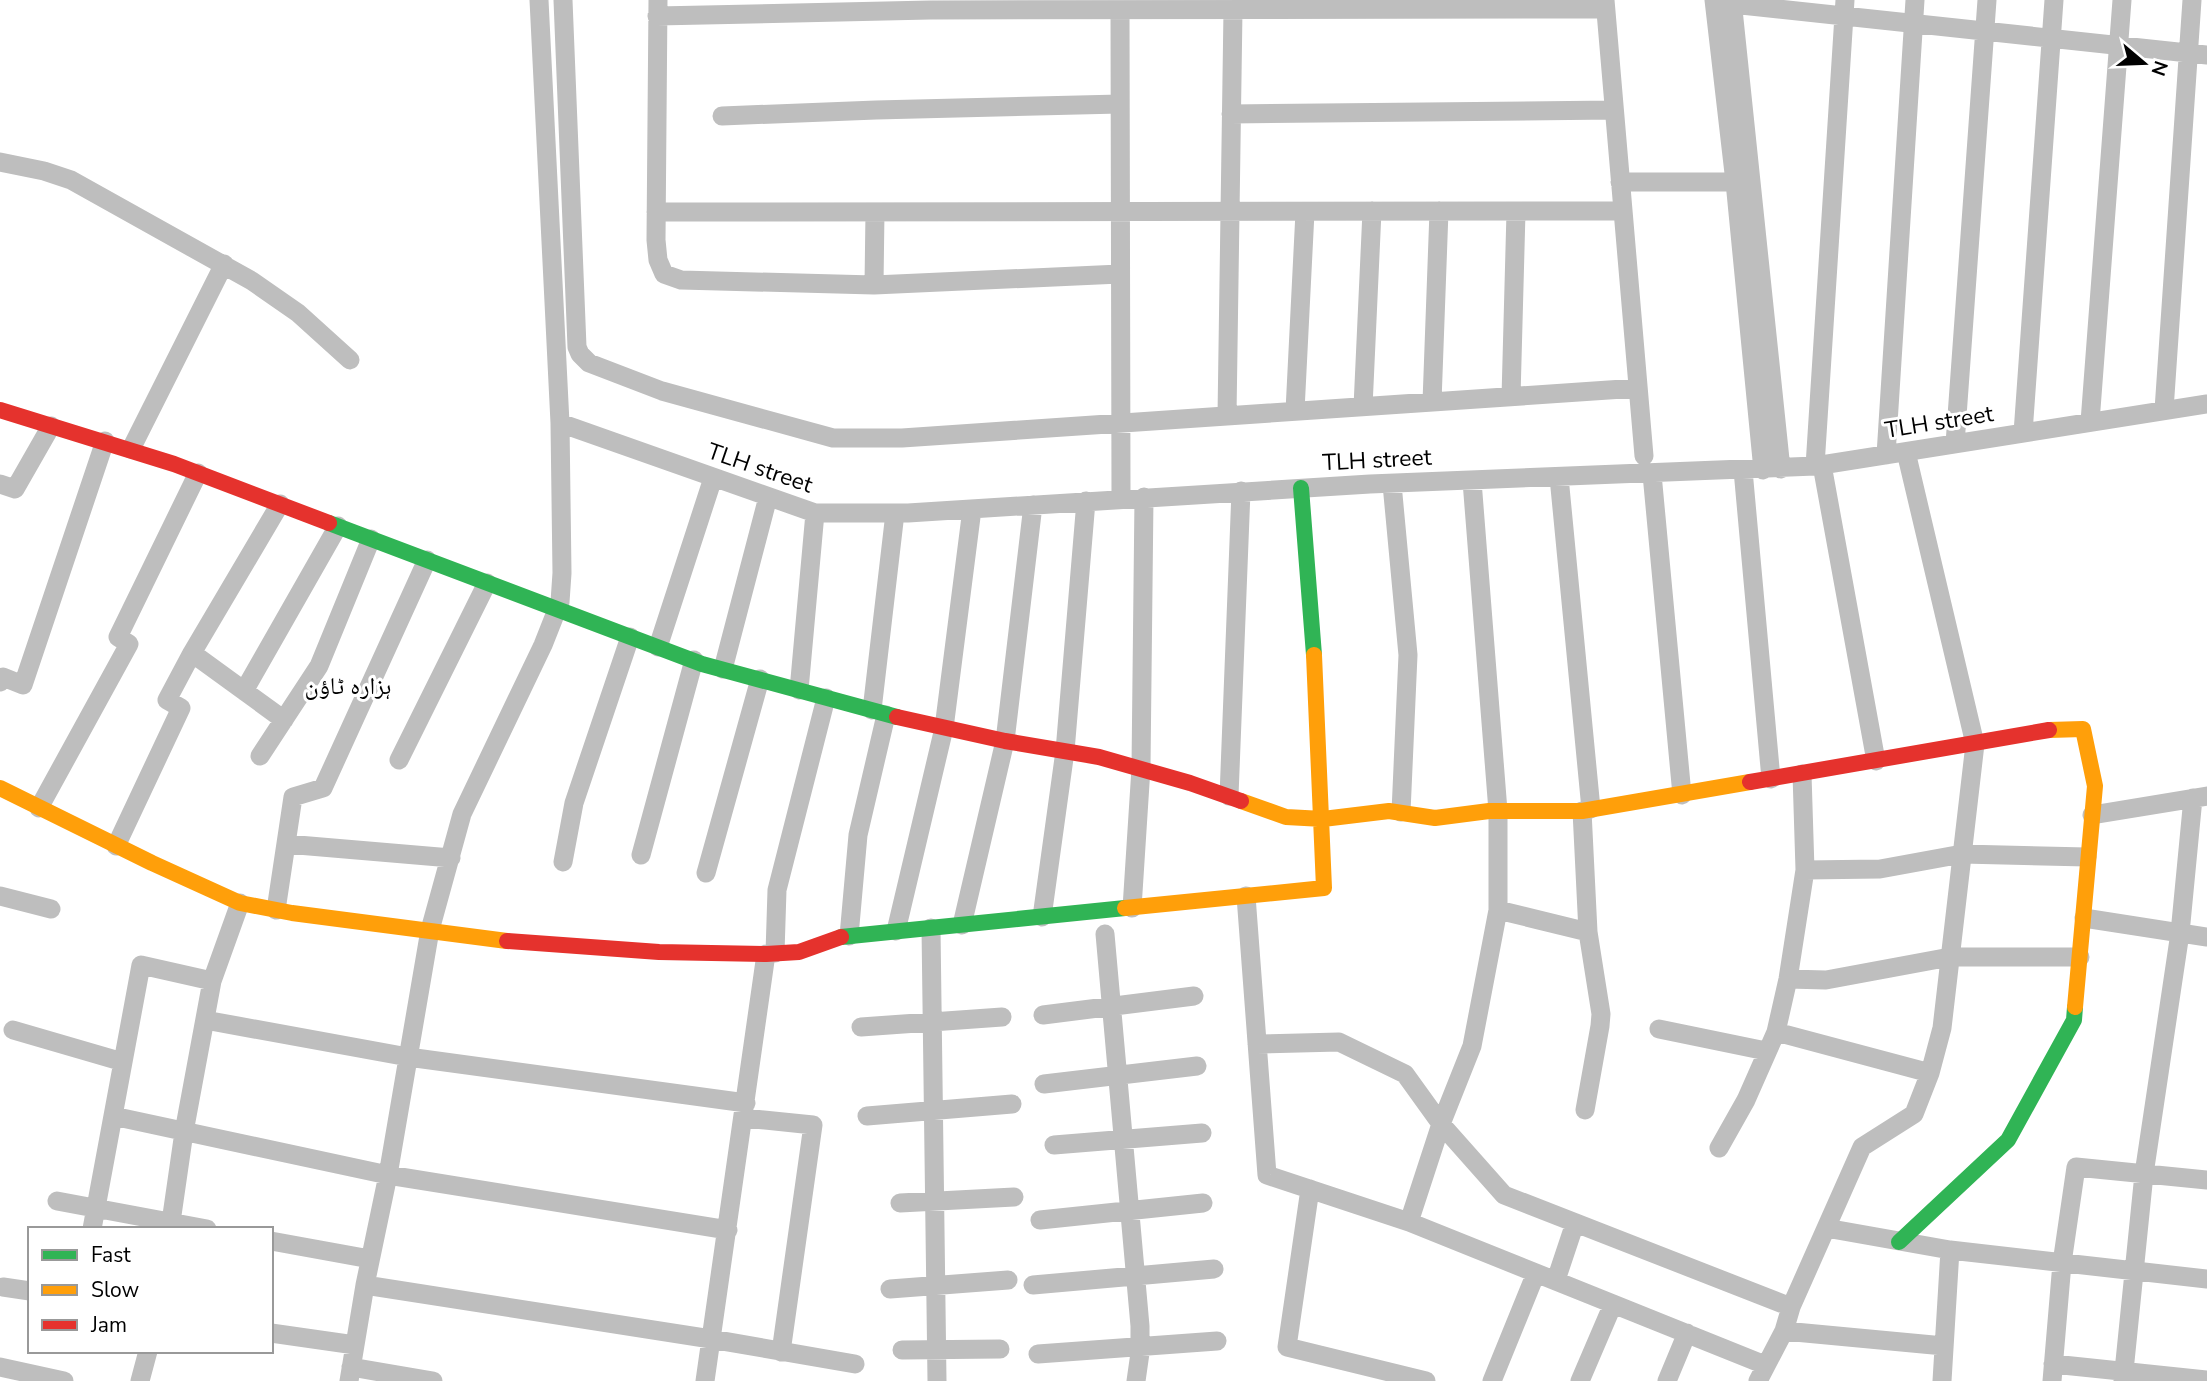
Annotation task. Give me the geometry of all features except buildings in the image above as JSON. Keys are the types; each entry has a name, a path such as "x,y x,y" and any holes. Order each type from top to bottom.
{"street":[{"path":"433,1381 350,1374 388,1175 430,930 462,814 543,645 559,601 562,573 559,423 539,0"},
{"path":"563,0 577,346 583,359 663,391 833,438 902,438 1638,388"},
{"path":"1886,455 1915,0"},
{"path":"1955,444 1987,0"},
{"path":"2023,433 2054,0"},
{"path":"2090,422 2122,0"},
{"path":"2164,411 2198,54 2193,0"},
{"path":"1726,1 1845,8 1913,23 2198,54"},
{"path":"1726,1 1735,182 1762,470"},
{"path":"1726,1 1762,470 1771,779"},
{"path":"1120,274 874,285 681,280 664,274 658,260 656,212 658,8 930,5 1233,10 1303,5 1605,5 1638,388 1682,795"},
{"path":"1845,8 1818,466 1876,761"},
{"path":"1120,10 1121,498"},
{"path":"1227,416 1233,10"},
{"path":"722,116 1120,104"},
{"path":"1231,114 1614,110"},
{"path":"0,162 71,180 224,264 298,313 349,360"},
{"path":"1620,182 1735,182"},
{"path":"1363,407 1372,211"},
{"path":"1433,402 1439,211"},
{"path":"656,212 1623,211"},
{"path":"874,285 875,212"},
{"path":"1294,411 1306,212"},
{"path":"1511,397 1516,212"},
{"path":"131,449 224,264"},
{"name":"TLH street","path":"559,423 815,513 895,513 1241,491 1559,477 1648,465 1762,470 1818,466 2207,404"},
{"path":"0,410 131,449 198,473 694,660 879,713 1141,768 1286,817 1323,819 1389,811 1436,818 1498,811 1587,810 2048,730 2082,729 2095,786 2074,1020 2008,1140 1899,1242"},
{"path":"0,484 15,489 51,426"},
{"path":"0,682 3,677 23,685 105,441"},
{"path":"1246,896 1267,1175 1409,1222 1556,1280 1687,1333 1762,1373 1784,1331 1791,1307 1862,1147 1914,1114 1930,1073 1942,1028 1975,744 1906,452"},
{"path":"39,808 129,644 118,637 198,473"},
{"path":"1559,477 1587,810 1588,932 1601,1026 1585,1110"},
{"path":"658,647 713,478"},
{"path":"1409,1222 1441,1124 1472,1046 1498,910 1498,811 1472,481"},
{"path":"1392,484 1408,655 1401,813"},
{"path":"0,788 116,846 240,903 527,944 659,952 771,954 799,952 834,938 849,936 1324,888 1316,685 1301,488"},
{"path":"1228,796 1241,491"},
{"path":"723,669 768,497"},
{"path":"1132,908 1141,768 1144,497"},
{"path":"1042,917 1065,751 1086,501"},
{"path":"116,846 181,708 167,700 280,505"},
{"path":"962,925 1005,741 1033,505"},
{"path":"896,931 944,728 972,509"},
{"path":"799,690 815,513"},
{"path":"849,936 858,835 879,713 895,513"},
{"path":"244,691 338,526"},
{"path":"260,756 319,666 371,539"},
{"path":"276,910 293,797 323,788 427,560"},
{"path":"398,760 487,583"},
{"path":"563,862 574,803 630,637"},
{"path":"192,653 284,720"},
{"path":"641,855 694,660"},
{"path":"706,873 760,679"},
{"path":"705,1381 771,954 776,890 826,698"},
{"path":"1719,1148 1746,1100 1776,1032 1788,979 1805,870 1802,774"},
{"path":"2092,814 2200,797 2144,1174 2123,1376"},
{"path":"286,844 451,858"},
{"path":"1805,870 1880,869 1962,854 2087,858"},
{"path":"0,896 51,909"},
{"path":"171,1225 184,1132 212,981 240,903"},
{"path":"1498,910 1588,932"},
{"path":"2084,918 2207,937"},
{"path":"931,928 937,1381"},
{"path":"1105,934 1140,1346 1136,1381"},
{"path":"1788,979 1826,980 1950,957 2080,957"},
{"path":"92,1227 141,965 212,981"},
{"path":"1043,1015 1194,996"},
{"path":"861,1027 1002,1017"},
{"path":"205,1020 408,1057 745,1110 813,1125 780,1352"},
{"path":"1659,1029 1766,1051"},
{"path":"13,1030 123,1062"},
{"path":"1776,1032 1930,1073"},
{"path":"1257,1044 1339,1042 1405,1074 1441,1124 1504,1195 1791,1307"},
{"path":"1044,1084 1197,1066"},
{"path":"867,1116 1013,1104"},
{"path":"113,1116 388,1175 727,1230"},
{"path":"1054,1145 1202,1133"},
{"path":"2207,1180 2076,1167 2062,1263 2053,1372 2207,1380"},
{"path":"1310,1189 1287,1348 1426,1381"},
{"path":"900,1203 1014,1196"},
{"path":"57,1200 189,1227"},
{"path":"1040,1220 1203,1203"},
{"path":"1556,1280 1575,1223"},
{"path":"1826,1228 1950,1250 2207,1279"},
{"path":"273,1241 370,1259"},
{"path":"1942,1381 1950,1250"},
{"path":"1033,1285 1214,1269"},
{"path":"1492,1381 1536,1273"},
{"path":"890,1289 1008,1280"},
{"path":"365,1285 855,1364"},
{"path":"3,1287 28,1292"},
{"path":"1580,1381 1613,1304"},
{"path":"1784,1331 1944,1346"},
{"path":"273,1332 355,1345"},
{"path":"1667,1381 1687,1333"},
{"path":"1038,1354 1217,1341"},
{"path":"902,1350 1000,1349"},
{"path":"140,1381 147,1353"},
{"path":"0,1367 64,1381"}],"traffic: fast":[{"path":"1301,488 1314,655"},
{"path":"329,523 702,664 897,717"},
{"path":"841,937 1125,908"},
{"path":"1899,1242 2008,1140 2074,1020 2075,1007"}],"traffic: slow":[{"path":"1125,908 1324,888 1314,655"},
{"path":"2049,730 2083,729 2095,786 2075,1007"},
{"path":"1241,801 1286,817 1323,819 1389,811 1435,818 1489,811 1582,811 1750,782"},
{"path":"0,788 240,903 292,913 507,941"}],"traffic: jam":[{"path":"0,410 174,464 329,523"},
{"path":"897,717 1005,741 1099,757 1241,801"},
{"path":"1750,782 2049,730"},
{"path":"507,941 659,952 766,954 799,952 841,937"}],"district":[{"name":"ہزارہ ٹاؤن","path":"348,686"}]}
